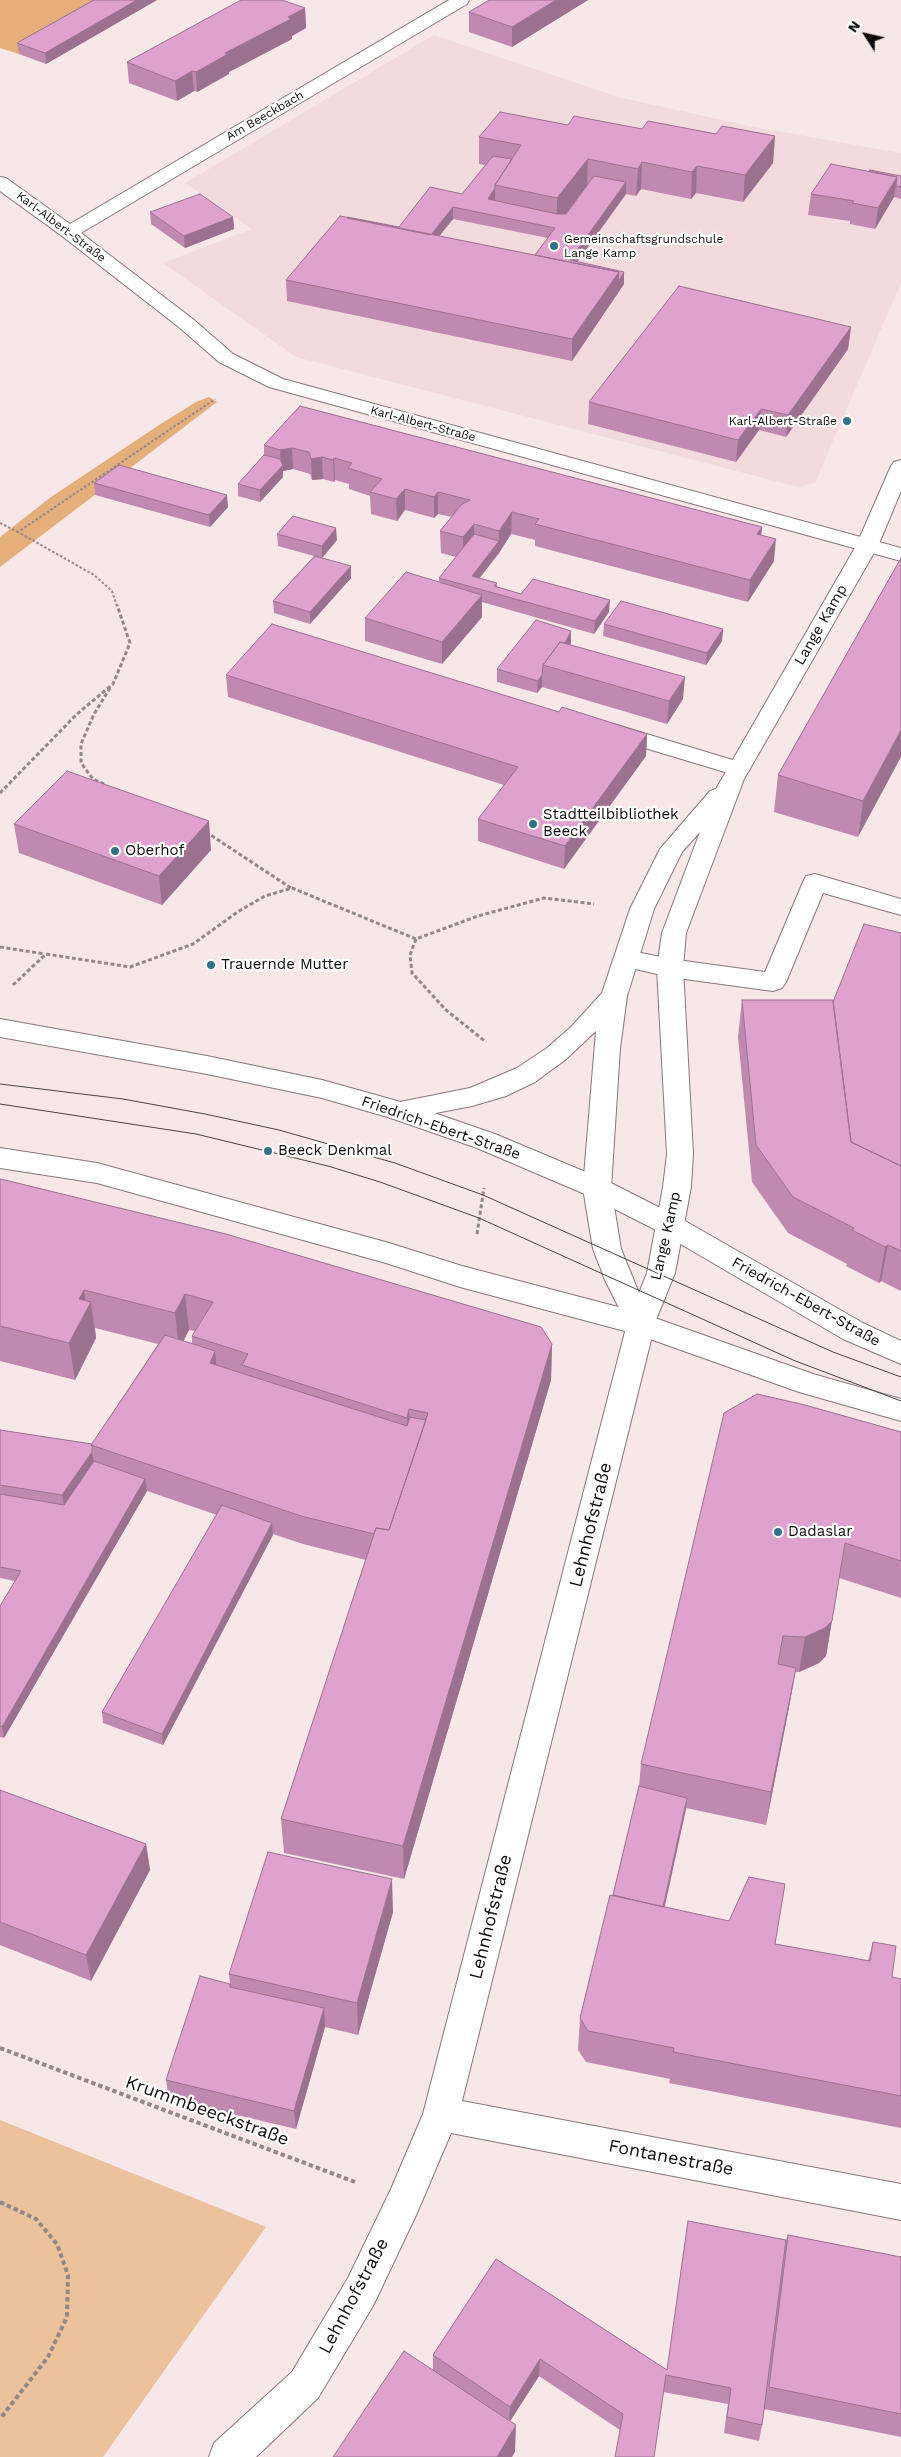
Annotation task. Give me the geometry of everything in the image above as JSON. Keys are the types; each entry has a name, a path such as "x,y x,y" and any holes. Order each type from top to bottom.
{"street":[{"name":"Am Beeckbach","path":"69,232 460,0"},
{"name":"Karl-Albert-Straße","path":"0,182 69,232 226,358 276,383 901,554"},
{"name":"Lange Kamp","path":"642,1324 660,1273 677,1187 680,1154 670,968 674,933 735,774 867,546 901,466"},
{"path":"590,724 735,774"},
{"name":"Lange Kamp","path":"642,1324 619,1280 607,1249 597,1188 607,1048 614,996 642,909 672,849 735,774"},
{"path":"627,959 670,968 773,982 815,882 901,907"},
{"path":"399,1111 472,1097 497,1089 526,1075 556,1054 580,1033 614,996"},
{"name":"Friedrich-Ebert-Straße","path":"0,1028 236,1071 322,1089 399,1111 486,1141 597,1188 670,1225 853,1330 901,1353"},
{"path":"0,1158 97,1173 642,1324 809,1384 901,1410"},
{"name":"Lehnhofstraße","path":"228,2457 305,2385 361,2291 404,2201 441,2114 642,1324"},
{"name":"Fontanestraße","path":"441,2114 901,2202"}],"path":[{"path":"18,532 253,372"},
{"path":"0,523 94,575 112,592 130,643 113,684 94,714 81,744 81,762 93,779 110,787"},
{"path":"0,793 77,714 113,684"},
{"path":"204,832 222,840 292,888 416,940 478,916 544,898 642,909"},
{"path":"0,947 130,967 193,944 239,911 265,896 292,888"},
{"path":"7,991 46,954"},
{"name":"Krummbeeckstraße","path":"0,2048 404,2201"},
{"path":"0,2202 36,2219 57,2244 68,2274 67,2317 48,2357 0,2419"}],"shaded area":[{"path":"0,0 114,0 19,54 0,48"},
{"name":"Gemeinschaftsgrundschule Lange Kamp","path":"434,35 618,97 754,127 901,153 901,283 815,483 798,487 296,357 163,263 252,229 185,183"},
{"path":"209,397 217,402 0,567 0,537 51,497 159,425 196,402"},
{"path":"0,2120 266,2227 103,2457 0,2457"}],"building":[{"path":"94,0 137,0 45,53 17,43"},
{"path":"241,0 282,0 305,8 288,17 291,19 225,53 228,54 196,72 192,71 175,81 127,62"},
{"path":"489,0 556,0 512,27 469,12"},
{"path":"500,112 568,125 574,116 642,129 648,121 716,134 722,126 775,136 745,175 697,166 692,172 642,162 638,169 588,159 557,198 495,185 521,145 479,137"},
{"path":"493,156 512,159 488,199 557,214 566,214 594,176 626,182 570,260 624,272 618,282 619,272 535,255 555,228 453,207 431,235 347,218 399,227 430,187 462,194"},
{"path":"831,164 897,177 878,208 852,203 854,201 811,194"},
{"path":"870,170 901,176 901,187 896,186 897,177"},
{"path":"200,194 233,217 184,236 150,212"},
{"path":"340,216 619,272 572,339 286,280"},
{"path":"679,286 851,327 788,415 761,409 738,440 589,402"},
{"path":"300,406 762,527 757,534 776,539 750,580 535,524 539,519 512,512 499,531 474,524 463,537 440,531 462,504 470,500 438,492 434,497 405,489 396,499 370,492 382,479 348,468 352,463 334,458 333,460 322,457 311,459 309,452 292,448 280,450 264,445"},
{"path":"264,455 280,459 283,465 260,490 238,484"},
{"path":"119,465 227,495 209,515 94,483"},
{"path":"293,516 336,528 322,546 277,534"},
{"path":"474,534 499,541 472,576 497,583 494,586 521,594 533,579 610,600 595,621 439,578"},
{"path":"315,556 351,566 310,612 273,601"},
{"path":"901,558 901,730 863,801 778,775"},
{"path":"406,572 482,595 442,642 365,618"},
{"path":"621,601 723,629 707,653 604,624"},
{"path":"536,620 571,631 565,643 560,642 543,665 542,675 538,681 497,669"},
{"path":"272,624 559,712 562,707 647,734 565,846 478,819 518,767 226,675"},
{"path":"560,642 685,677 669,701 543,665"},
{"path":"67,771 209,821 159,876 14,824"},
{"path":"864,924 901,933 901,1166 851,1142 833,1002"},
{"path":"742,1000 833,1000 851,1142 901,1166 901,1251 888,1245 885,1247 852,1230 854,1228 793,1197 756,1145"},
{"path":"0,1179 226,1234 541,1327 552,1344 403,1846 281,1819 376,1528 389,1530 428,1413 409,1409 407,1418 242,1365 248,1354 192,1336 213,1302 185,1294 175,1313 84,1290 79,1299 91,1302 69,1343 0,1326"},
{"path":"165,1335 215,1351 210,1363 407,1426 410,1417 426,1420 389,1530 376,1528 374,1534 301,1516 91,1445"},
{"path":"757,1394 805,1405 901,1432 901,1561 845,1543 832,1621 825,1628 805,1637 783,1636 778,1664 796,1668 771,1792 641,1764 724,1413"},
{"path":"0,1430 92,1444 92,1452 62,1495 0,1485"},
{"path":"94,1461 145,1479 2,1727 0,1726 0,1606 21,1571 0,1567 0,1494 64,1505"},
{"path":"222,1505 272,1523 162,1734 102,1712"},
{"path":"639,1786 687,1798 663,1907 613,1895"},
{"path":"0,1790 146,1844 86,1955 0,1922"},
{"path":"268,1852 392,1879 357,2003 229,1974"},
{"path":"749,1877 785,1884 775,1944 870,1961 873,1942 896,1946 892,1977 901,1979 901,2096 673,2052 674,2048 588,2031 580,2018 610,1895 729,1921"},
{"path":"200,1976 230,1984 230,1987 324,2008 294,2111 166,2080"},
{"path":"688,2221 786,2240 762,2425 727,2417 731,2388 666,2375 654,2457 615,2457 623,2414 540,2359 510,2407 433,2355 496,2259 667,2370"},
{"path":"788,2235 901,2257 901,2414 769,2387"},
{"path":"404,2351 516,2425 497,2457 333,2457"}],"tram line":[{"path":"0,1084 123,1099 205,1114 279,1130 395,1163 483,1195 833,1352 901,1377"},
{"path":"0,1104 196,1134 328,1166 380,1182 479,1218 793,1360 901,1401"}],"place":[{"name":"Gemeinschaftsgrundschule Lange Kamp","path":"554,246"},
{"name":"Karl-Albert-Straße","path":"847,421"},
{"name":"Stadtteilbibliothek Beeck","path":"533,824"},
{"name":"Oberhof","path":"115,851"},
{"name":"Trauernde Mutter","path":"211,965"},
{"name":"Beeck Denkmal","path":"268,1151"},
{"name":"Dadaslar","path":"778,1532"}]}
